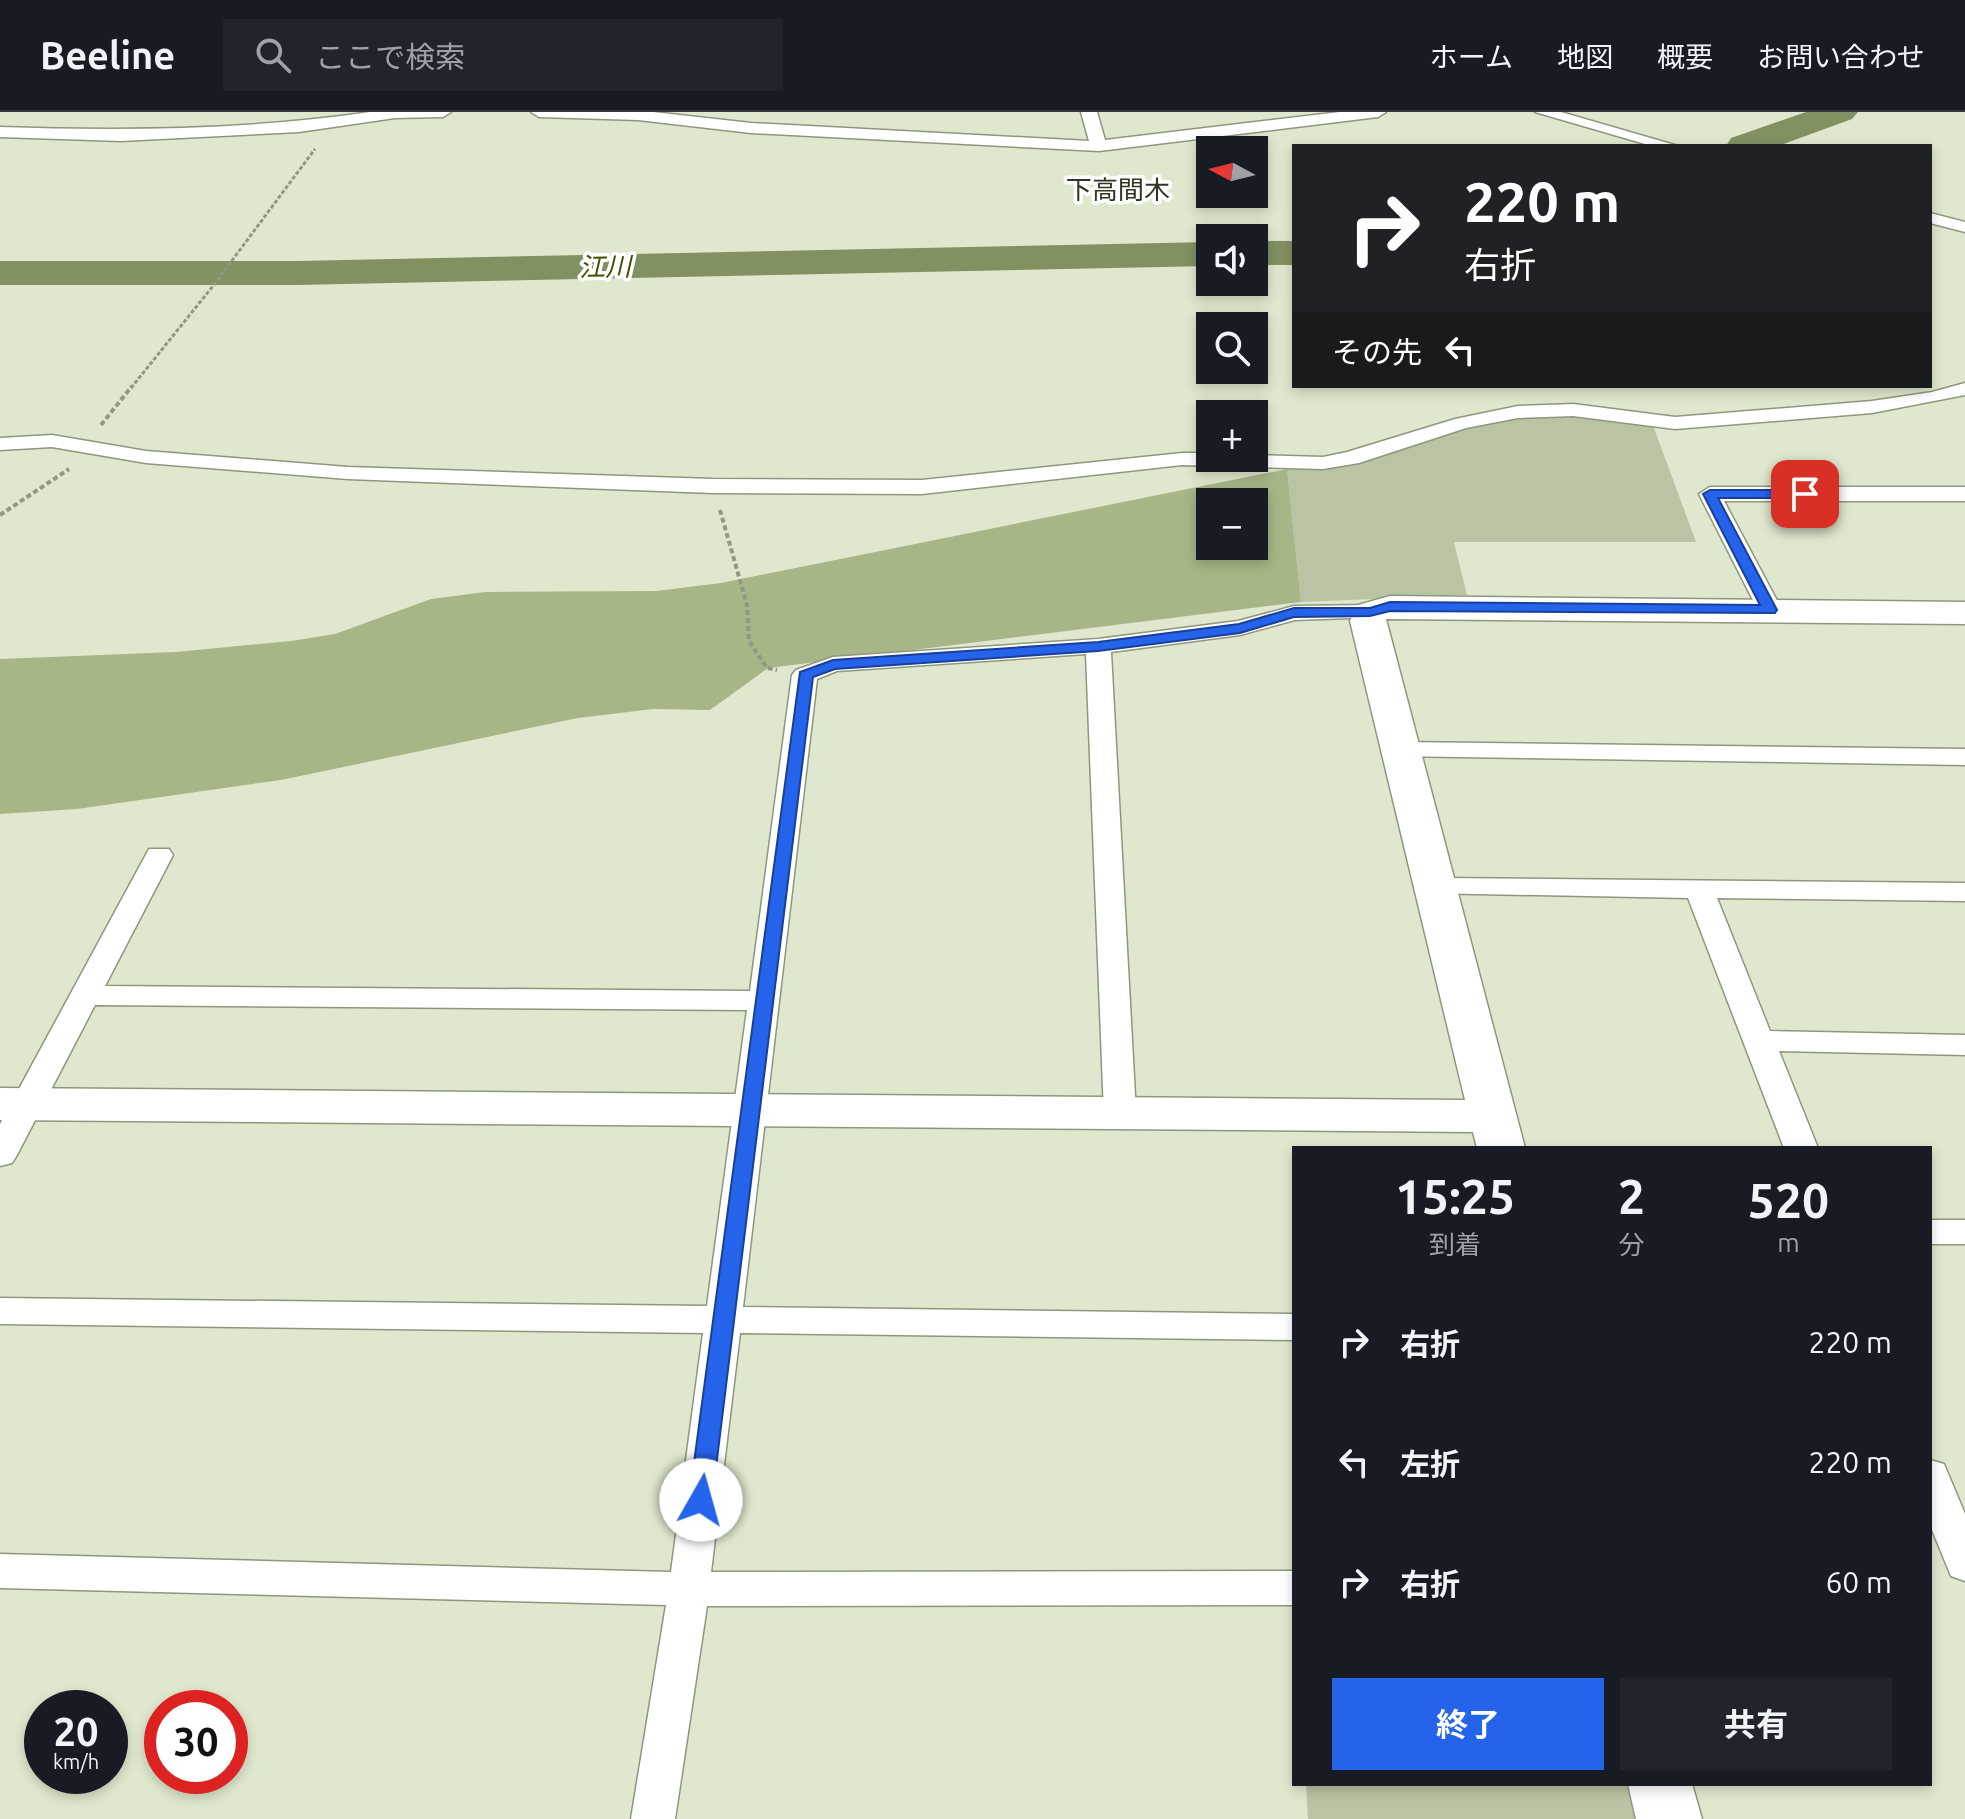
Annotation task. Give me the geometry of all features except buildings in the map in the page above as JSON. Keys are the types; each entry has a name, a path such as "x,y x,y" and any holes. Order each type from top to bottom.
{"street":[{"path":"0,132 121,136 299,127 342,116 443,112"},
{"path":"539,112 639,114 751,128 1099,146 1378,112"},
{"path":"1089,112 1099,146"},
{"path":"1543,112 1663,144"},
{"path":"1932,219 1965,227"},
{"path":"0,444 52,441 86,450 348,473 713,486 922,487 1182,459 1323,463 1351,458 1462,423 1518,412 1573,410 1675,423 1872,407 1934,398 1965,389"},
{"path":"1770,610 1710,494 1965,494"},
{"path":"653,1819 689,1589 805,675 833,664 1098,646 1240,628 1294,613 1370,612 1390,607 1965,613"},
{"path":"13,1104 1120,1114 1496,1132 1368,621 1370,612"},
{"path":"1098,646 1120,1114"},
{"path":"1400,750 1965,757"},
{"path":"0,1155 13,1104 87,995 159,855"},
{"path":"1436,887 1965,892"},
{"path":"1699,890 1800,1146"},
{"path":"87,995 765,1001"},
{"path":"1758,1041 1965,1045"},
{"path":"1932,1232 1965,1232"},
{"path":"0,1311 1292,1327"},
{"path":"1932,1480 1965,1564"},
{"path":"0,1571 689,1589 1292,1588"},
{"path":"1661,1786 1669,1819"}],"path":[{"path":"0,515 59,477 86,450 342,116"},
{"path":"713,486 747,605 746,625 756,656 767,668 805,675"}],"green space":[{"path":"1518,412 1651,420 1696,542 1454,542 1467,595 1301,602 1287,469"},
{"path":"1287,469 1301,602 768,668 710,710 653,709 578,718 281,780 77,809 0,814 0,659 176,652 291,641 335,634 431,599 485,592 656,591 721,583"},
{"path":"1306,1786 1634,1786 1643,1819 1308,1819"}],"waterway":[{"name":"江川","path":"1750,144 1840,112"},
{"name":"江川","path":"1268,253 1292,253"},
{"name":"江川","path":"0,273 297,273 1196,254"}],"district":[{"name":"下高間木","path":"1118,190"}],"route":[{"path":"701,1500 805,675 833,664 1098,646 1240,628 1294,613 1370,612 1390,607 1770,610 1710,494 1805,494"}]}
